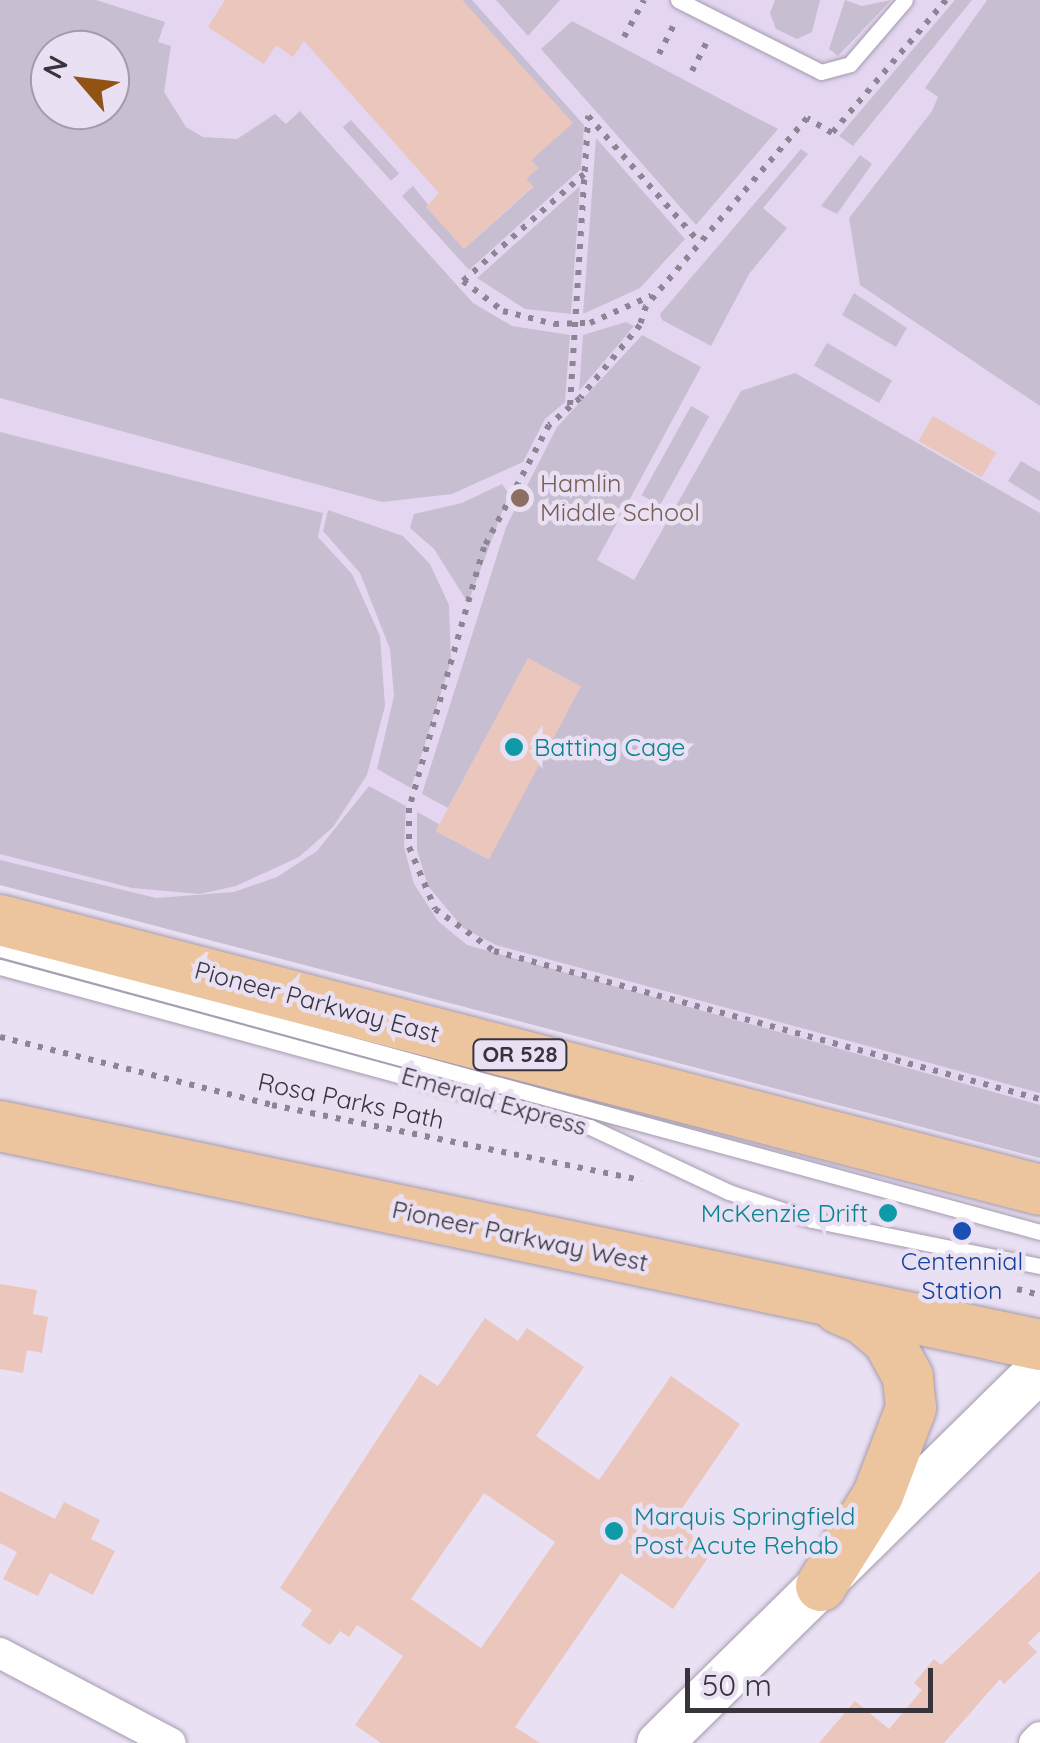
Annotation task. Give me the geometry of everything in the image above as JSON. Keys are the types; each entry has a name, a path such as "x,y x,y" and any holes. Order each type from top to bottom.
{"main road":[{"name":"Pioneer Parkway East","path":"0,920 1040,1190"},
{"name":"Pioneer Parkway West","path":"0,1126 1040,1345"},
{"path":"806,1296 864,1318 888,1340 908,1377 912,1408 878,1495 821,1586"},
{"path":"659,1743 1040,1368"}],"street":[{"path":"0,1653 171,1743"},
{"path":"1034,1743 1040,1736"}],"lane":[{"path":"684,3 810,68 831,71 850,64 905,0"},
{"name":"Emerald Express","path":"0,949 1040,1232"},
{"name":"Emerald Express","path":"0,967 590,1127 729,1192 812,1220 1040,1266"}],"path":[{"path":"624,37 644,0"},
{"path":"946,0 832,133 807,118 660,290 640,325 549,425 484,547 410,808 409,847 425,895 457,931 494,951 1040,1099"},
{"path":"658,54 684,3"},
{"path":"692,71 718,22"},
{"path":"570,406 588,116 700,244"},
{"path":"584,173 464,281 517,318 576,325 617,315 660,290"},
{"name":"Rosa Parks Path","path":"0,1038 272,1105 648,1182"},
{"path":"1007,1286 1040,1295"}],"shaded area":[{"name":"Hamlin Middle School","path":"0,0 1040,0 1040,1158 0,885"},
{"path":"0,0 96,0 165,22 158,42 171,46 164,92 186,127 203,137 237,139 275,114 286,124 300,111 473,303 512,326 570,335 565,402 545,419 523,462 452,494 382,502 0,398"},
{"path":"462,0 472,0 584,125 581,169 469,270 402,196 413,186 464,249 533,187 526,179 538,168 531,160 572,123"},
{"path":"496,0 560,0 528,36"},
{"path":"775,0 820,0 812,32 797,39 776,29 770,13"},
{"path":"845,0 862,6 891,0 838,56 829,49"},
{"path":"955,0 972,0 853,146 839,136"},
{"path":"987,0 1040,0 1040,406 860,285 849,218 932,111 938,97 925,88"},
{"path":"572,21 778,129 696,225 541,49"},
{"path":"351,120 399,174 391,181 343,127"},
{"path":"596,138 685,239 640,288 583,314"},
{"path":"801,149 808,154 763,208 787,228 749,274 711,346 662,320 660,314"},
{"path":"860,155 872,164 837,214 821,206"},
{"path":"580,186 571,314 525,309 477,278"},
{"path":"854,293 907,328 896,347 842,315"},
{"path":"626,322 634,326 579,391 583,335"},
{"path":"642,335 701,367 597,560 634,580 741,391 795,373 1040,513 1040,1093 496,945 463,928 428,886 417,850 417,812 439,824 436,831 488,859 580,687 528,659 448,808 422,794 506,527 557,427"},
{"path":"827,343 892,380 879,403 814,366"},
{"path":"691,406 709,416 660,505 642,495"},
{"path":"0,432 323,513 318,537 352,574 380,636 385,706 367,775 333,827 299,857 236,886 200,894 132,888 0,854"},
{"path":"1021,461 1040,472 1040,501 1008,481"},
{"path":"502,484 509,494 468,603 434,549 410,528 414,514 462,503"},
{"path":"328,510 403,536 430,564 449,605 451,661 411,788 377,769 394,696 390,649 360,573 323,531"},
{"path":"369,786 406,806 404,847 414,884 438,921 467,945 1040,1105 1040,1158 0,885 0,860 156,898 234,892 277,877 317,851"}],"building":[{"path":"225,0 462,0 573,123 531,160 538,168 526,179 533,186 464,249 426,207 439,193 304,41 293,57 276,45 264,64 208,27"},
{"path":"933,416 996,452 982,478 918,441"},
{"name":"Batting Cage","path":"528,658 581,686 489,859 436,831"},
{"path":"0,1284 37,1290 33,1314 48,1317 42,1353 27,1350 23,1373 0,1369"},
{"name":"Marquis Springfield Post Acute Rehab","path":"485,1318 518,1341 527,1328 584,1367 536,1436 599,1480 671,1376 740,1424 674,1520 714,1549 673,1609 621,1573 515,1727 540,1743 381,1743 355,1725 403,1656 357,1625 349,1637 340,1631 330,1645 301,1625 312,1610 280,1588 420,1374 438,1386","holes":["484,1493 555,1542 481,1648 411,1599"]},
{"path":"0,1491 55,1519 64,1502 100,1520 91,1539 115,1551 93,1595 50,1573 38,1596 3,1579 17,1552 0,1543"},
{"path":"1040,1571 1040,1631 1028,1643 1037,1652 1004,1684 1000,1679 944,1743 819,1743 855,1701 889,1729 922,1690 914,1683 934,1659 941,1665"}],"place":[{"name":"Hamlin Middle School","path":"520,498"},
{"name":"Batting Cage","path":"514,747"},
{"name":"McKenzie Drift","path":"888,1213"},
{"name":"Centennial Station","path":"962,1231"},
{"name":"Marquis Springfield Post Acute Rehab","path":"614,1531"}]}
